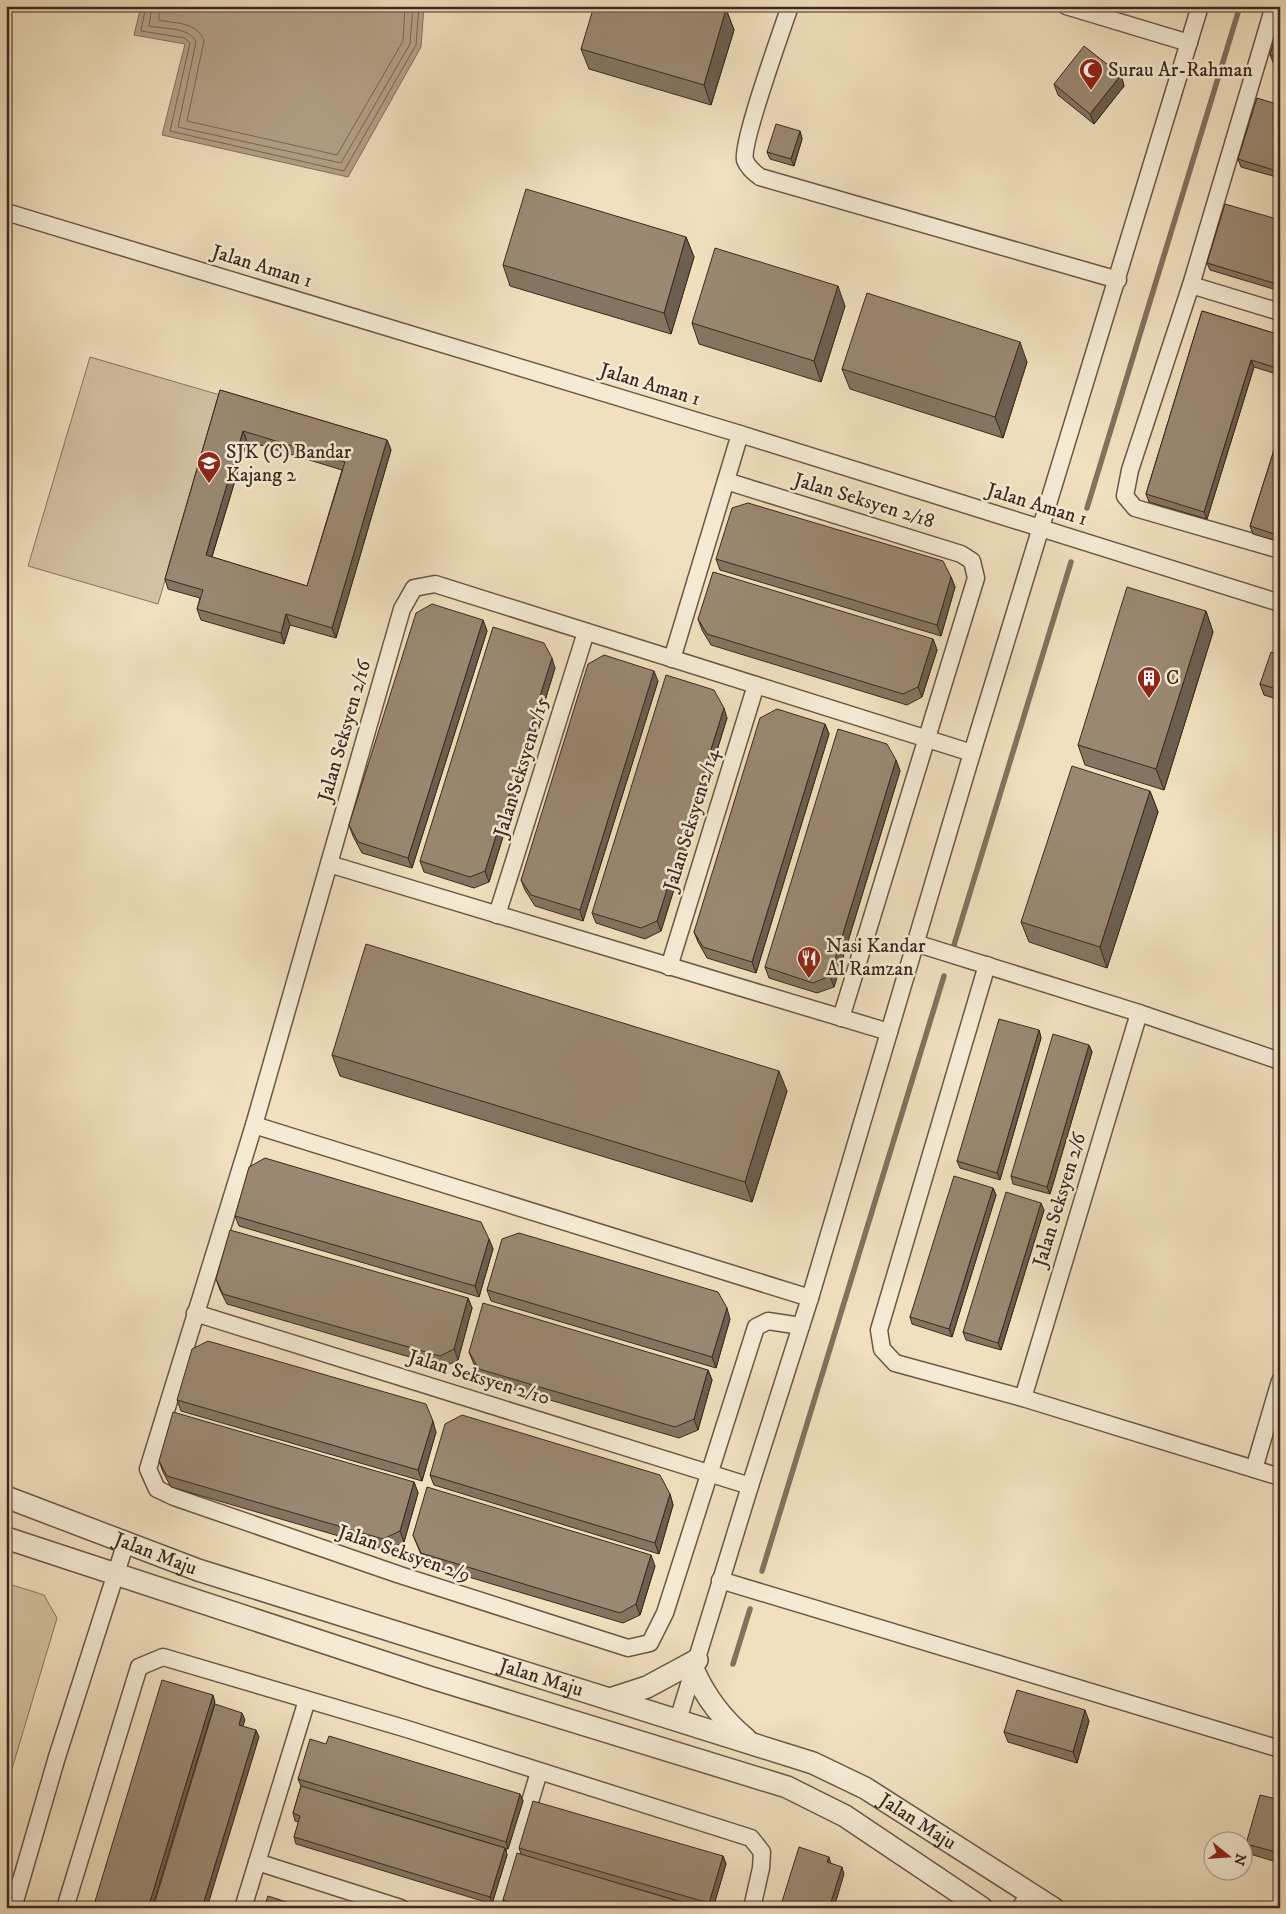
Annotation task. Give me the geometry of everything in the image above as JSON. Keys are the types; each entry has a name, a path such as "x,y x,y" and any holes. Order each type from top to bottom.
{"street":[{"path":"790,6 748,137 746,160 752,171 760,177 1118,280"},
{"path":"1066,6 1189,43"},
{"path":"734,1771 683,1729 678,1720 720,1580 810,1298 972,753 1118,280 1200,6"},
{"path":"1274,6 1191,285 1130,470 1125,496 1135,508 1280,550"},
{"name":"Jalan Aman 1","path":"6,212 740,434 1280,603"},
{"path":"1191,285 1280,312"},
{"path":"672,659 740,434"},
{"name":"Jalan Seksyen 2/18","path":"726,481 962,554 972,561 976,578 926,739"},
{"name":"Jalan Seksyen 2/16","path":"152,1480 148,1469 254,1125 402,609 414,588 435,584 972,753"},
{"name":"Jalan Seksyen 2/15","path":"497,915 586,632"},
{"name":"Jalan Seksyen 2/14","path":"669,966 756,685"},
{"path":"841,1018 926,739"},
{"path":"329,864 889,1032"},
{"path":"915,943 1139,1013 1280,1061"},
{"path":"987,965 879,1330 882,1349 895,1362 1022,1398 1280,1477"},
{"name":"Jalan Seksyen 2/6","path":"1022,1398 1139,1013"},
{"path":"254,1125 810,1298"},
{"name":"Jalan Seksyen 2/10","path":"195,1312 750,1486"},
{"path":"708,1473 756,1327 768,1321 801,1326"},
{"path":"1254,1469 1280,1381"},
{"name":"Jalan Seksyen 2/9","path":"152,1480 157,1489 174,1498 400,1575 628,1648 650,1643 665,1613 708,1473"},
{"name":"Jalan Maju","path":"6,1497 198,1570 813,1763 865,1788 1024,1901 1053,1908"},
{"name":"Jalan Maju","path":"6,1538 611,1733 788,1787 838,1812 982,1908"},
{"path":"13,1908 57,1757 126,1542"},
{"path":"720,1580 860,1624 978,1656 1280,1749"},
{"path":"65,1908 139,1667 163,1657 751,1838 762,1852 761,1868 752,1908"},
{"path":"610,1698 646,1687 695,1665"},
{"path":"695,1665 705,1695 736,1731 750,1743"},
{"path":"243,1908 307,1700"},
{"path":"611,1733 639,1732 678,1720"},
{"path":"498,1908 540,1772"},
{"path":"258,1862 401,1908"}],"shaded area":[{"path":"90,357 220,395 158,604 28,566"},
{"path":"6,1583 44,1595 57,1618 8,1782"}],"water":[{"path":"141,6 424,6 421,47 348,177 162,135 185,44 134,35"}],"building":[{"path":"594,6 717,6 726,9 704,85 581,49"},
{"path":"1280,23 1280,58 1270,55"},
{"name":"Surau Ar-Rahman","path":"1084,46 1121,75 1090,114 1054,84"},
{"path":"1257,98 1280,105 1280,172 1238,159"},
{"path":"776,124 800,131 791,159 767,152"},
{"path":"526,189 686,237 664,313 503,265"},
{"path":"1225,204 1280,220 1280,285 1207,263"},
{"path":"715,248 838,286 814,361 692,323"},
{"path":"867,293 1020,342 995,417 842,369"},
{"path":"1202,311 1280,335 1280,369 1251,360 1204,512 1146,494"},
{"path":"220,390 387,440 332,628 286,614 281,633 197,609 203,590 165,579","holes":["243,431 345,462 307,586 206,555"]},
{"path":"1280,431 1280,536 1250,526"},
{"path":"748,503 943,561 951,577 937,625 716,559 732,508"},
{"path":"713,572 933,639 918,687 903,694 707,634 698,619"},
{"name":"C","path":"1127,587 1206,611 1156,769 1078,745"},
{"path":"432,604 483,620 408,858 358,842 349,825 416,613"},
{"path":"493,627 544,643 552,658 485,871 470,877 420,861"},
{"path":"1271,652 1280,655 1280,690 1260,684"},
{"path":"604,655 654,671 580,910 531,895 521,880 588,664"},
{"path":"666,675 714,690 724,708 657,921 641,928 592,913"},
{"path":"777,709 825,724 752,962 703,947 694,932 760,718"},
{"path":"838,729 887,744 896,760 830,976 813,983 765,967"},
{"path":"1072,766 1150,791 1100,947 1021,922"},
{"path":"366,944 779,1071 745,1182 332,1055"},
{"path":"999,1019 1039,1030 997,1173 957,1161"},
{"path":"1053,1034 1089,1045 1047,1187 1011,1176"},
{"path":"265,1158 481,1222 489,1239 475,1286 235,1216 249,1167"},
{"path":"954,1176 993,1188 949,1329 910,1317"},
{"path":"1006,1192 1041,1203 998,1343 963,1332"},
{"path":"230,1230 468,1298 454,1349 440,1356 223,1294 216,1279"},
{"path":"519,1233 718,1292 727,1308 712,1357 487,1290 502,1239"},
{"path":"483,1303 708,1370 694,1419 675,1427 479,1369 469,1352"},
{"path":"208,1341 426,1404 433,1421 418,1470 177,1400 192,1349"},
{"path":"173,1412 414,1482 400,1531 383,1539 167,1476 159,1461"},
{"path":"462,1415 660,1475 670,1494 655,1543 430,1475 445,1424"},
{"path":"427,1487 651,1555 636,1604 620,1613 421,1553 413,1535"},
{"path":"162,1680 213,1695 148,1908 93,1908"},
{"path":"1017,1690 1085,1710 1073,1752 1004,1732"},
{"path":"215,1704 242,1713 239,1725 256,1730 202,1908 153,1908"},
{"path":"329,1736 520,1794 506,1842 298,1779 310,1739 326,1744"},
{"path":"301,1786 505,1848 490,1897 294,1837 300,1816 293,1813"},
{"path":"1260,1795 1280,1800 1280,1853 1254,1846 1254,1832 1249,1832"},
{"path":"533,1801 723,1856 709,1903 519,1848"},
{"path":"799,1847 829,1857 827,1862 842,1867 829,1908 780,1908"},
{"path":"517,1853 691,1905 691,1908 527,1908 503,1900"},
{"path":"268,1896 305,1908 264,1908"}],"waterway":[{"path":"1087,508 1240,6"},
{"path":"954,945 1071,562"},
{"path":"762,1571 944,976"},
{"path":"733,1664 750,1609"}],"place":[{"name":"Surau Ar-Rahman","path":"1091,91"},
{"name":"SJK (C) Bandar Kajang 2","path":"209,484"},
{"name":"C","path":"1149,699"},
{"name":"Nasi Kandar Al Ramzan","path":"809,979"}]}
